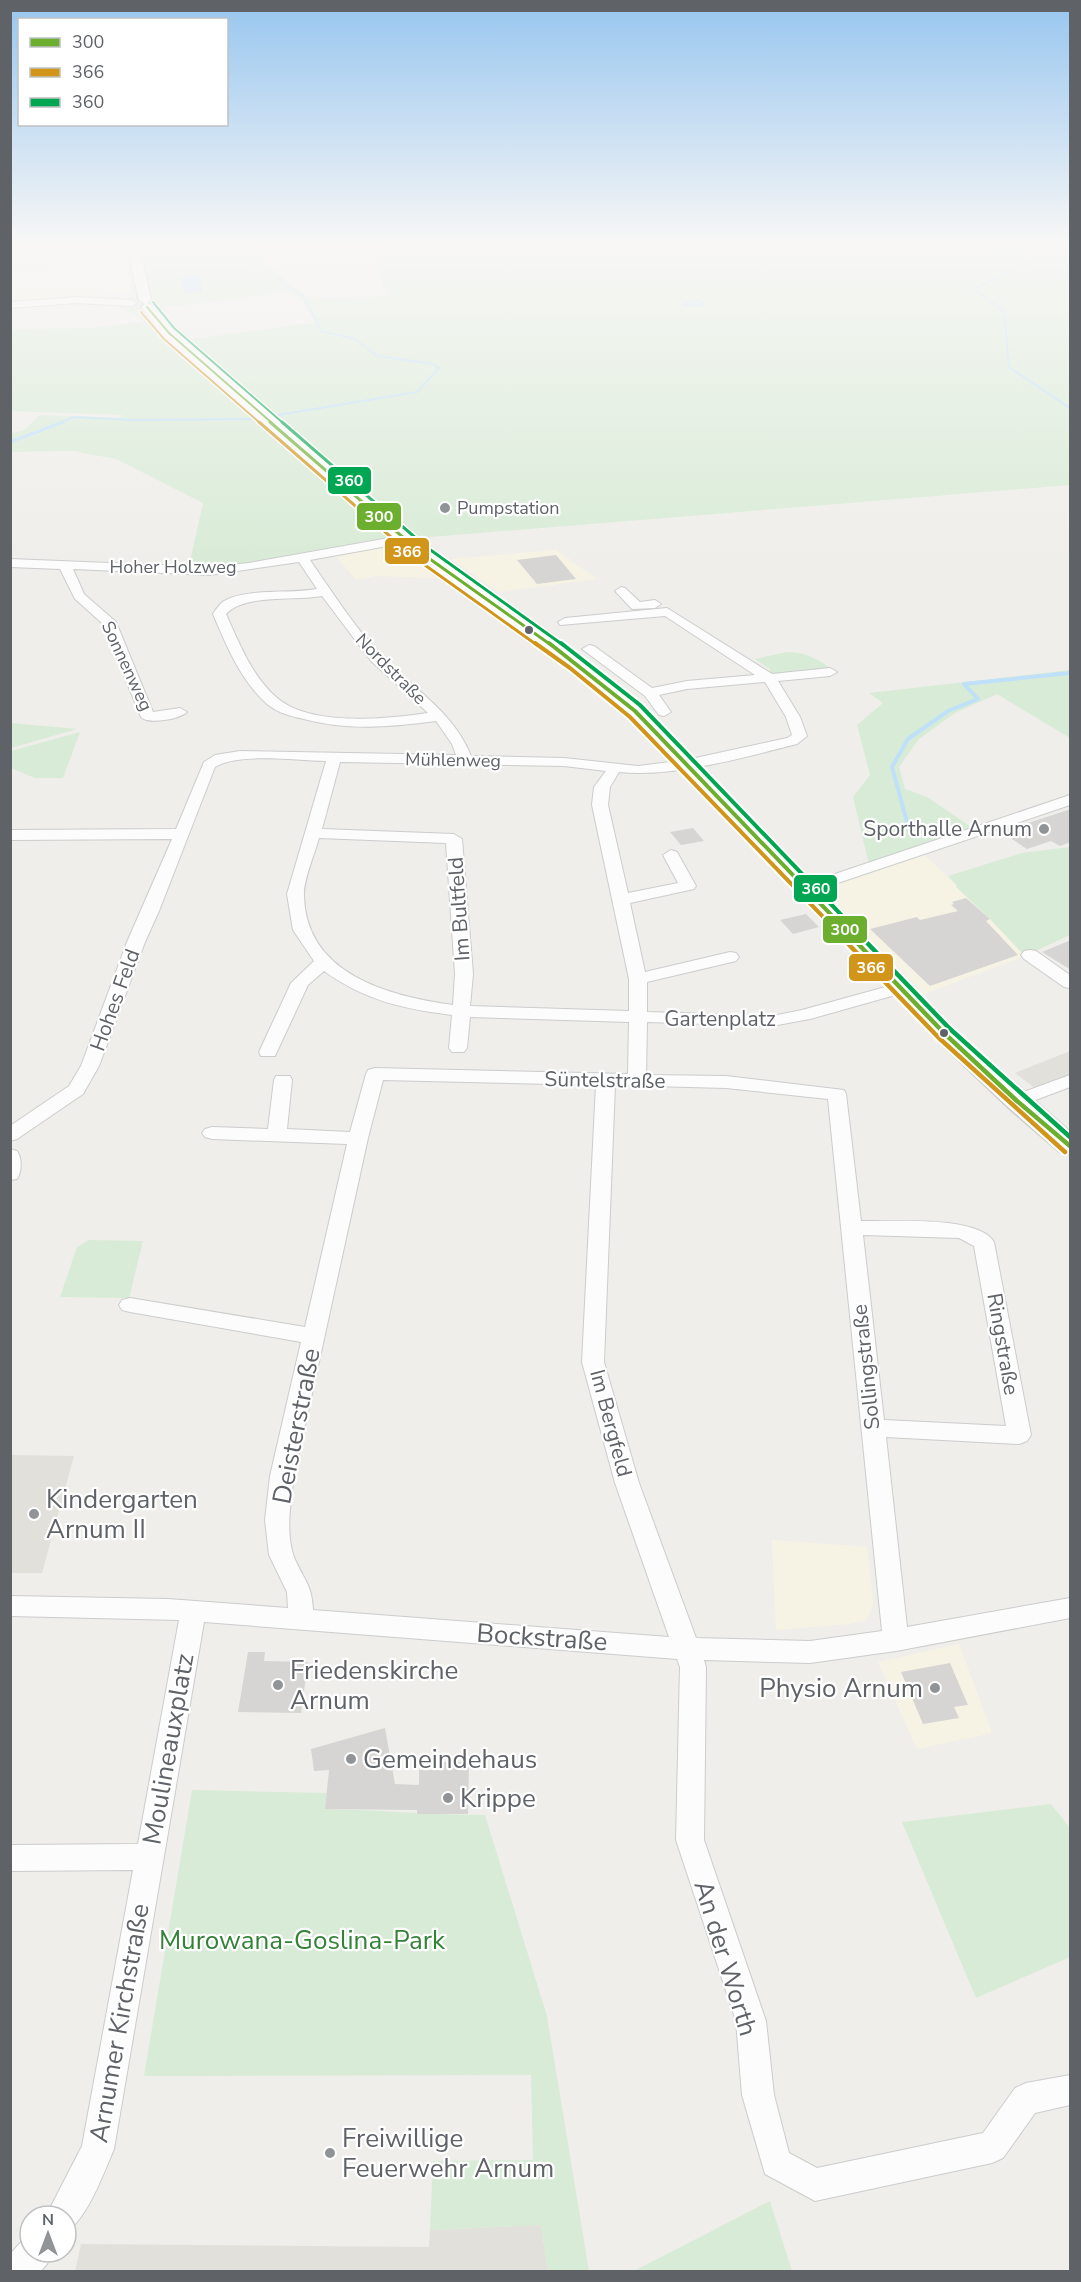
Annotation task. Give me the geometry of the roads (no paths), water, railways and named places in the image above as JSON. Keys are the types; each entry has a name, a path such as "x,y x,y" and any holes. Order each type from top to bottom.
{"street":[{"path":"191,352 406,539 477,594 614,692 944,1033 1017,1101 1071,1146"},
{"name":"Hoher Holzweg","path":"10,563 210,571 249,567 406,539"},
{"name":"Nordstraße","path":"303,558 341,618 378,660 439,716 459,741 465,760"},
{"name":"Sonnenweg","path":"65,566 79,596 109,621 148,717 180,712"},
{"name":"Nordstraße","path":"326,591 306,595 252,598 229,603 219,614 229,636 266,694 282,709 334,723 374,724 439,716"},
{"path":"621,591 640,610"},
{"path":"565,622 640,610 667,612 769,678"},
{"path":"589,649 650,693 664,712"},
{"path":"650,693 687,685 830,672"},
{"name":"Mühlenweg","path":"220,758 240,755 564,762 638,770 686,764 792,741 800,736 793,717 769,678"},
{"name":"Hohes Feld","path":"10,1135 76,1090 90,1065 116,1001 136,942 151,911 209,765 220,758"},
{"path":"334,758 295,894 302,930 323,962 354,984 414,1005 461,1011 636,1018"},
{"name":"Gartenplatz","path":"615,768 602,787 600,805 638,980 637,1081"},
{"path":"805,889 1071,800"},
{"name":"Im Bultfeld","path":"313,833 454,839 464,974 458,1048"},
{"path":"10,836 181,834"},
{"path":"619,900 688,886 671,855"},
{"path":"1030,955 1071,983"},
{"path":"638,980 730,957"},
{"path":"268,1052 300,982 323,962"},
{"name":"Gartenplatz","path":"636,1018 772,1021 804,1016 900,988"},
{"name":"Süntelstraße","path":"374,1078 375,1074 726,1082 837,1094"},
{"name":"Deisterstraße","path":"301,1619 300,1592 281,1555 277,1520 282,1476 358,1138 374,1078"},
{"path":"277,1135 283,1080"},
{"name":"Im Bergfeld","path":"606,1080 593,1362 627,1483 686,1649"},
{"path":"1017,1101 1071,1081"},
{"name":"Sollingstraße","path":"837,1094 896,1640"},
{"path":"212,1133 358,1138"},
{"path":"10,1155 10,1174"},
{"name":"Ringstraße","path":"852,1228 963,1231 984,1242 1019,1435 873,1428"},
{"name":"Deisterstraße","path":"130,1305 313,1336"},
{"name":"Bockstraße","path":"10,1606 193,1611 686,1649 810,1652 896,1640 1071,1608"},
{"name":"Moulineauxplatz","path":"10,1858 149,1857 193,1611"},
{"name":"An der Worth","path":"686,1649 693,1667 690,1840 751,2021 758,2095 776,2163 815,2185 992,2147 1026,2099 1071,2090"},
{"name":"Arnumer Kirchstraße","path":"70,2204 98,2149 149,1857"}],"waterway":[{"path":"278,415 417,392 439,368 433,364 377,356 372,352"},
{"path":"1008,352 1009,367 1070,408"},
{"path":"59,423 75,417 132,420 255,419 260,423"},
{"path":"10,442 63,422"},
{"path":"258,422 362,512"},
{"path":"907,822 892,767 908,739 948,711 978,699 964,684 1070,673"}],"place":[{"name":"Pumpstation","path":"445,508"},
{"name":"Sporthalle Arnum","path":"1044,829"},
{"name":"Kindergarten Arnum II","path":"34,1514"},
{"name":"Friedenskirche Arnum","path":"278,1685"},
{"name":"Physio Arnum","path":"935,1688"},
{"name":"Gemeindehaus","path":"351,1759"},
{"name":"Krippe","path":"448,1798"},
{"name":"Freiwillige Feuerwehr Arnum","path":"330,2153"}],"park label":[{"name":"Murowana-Goslina-Park","path":"302,1940"}]}
